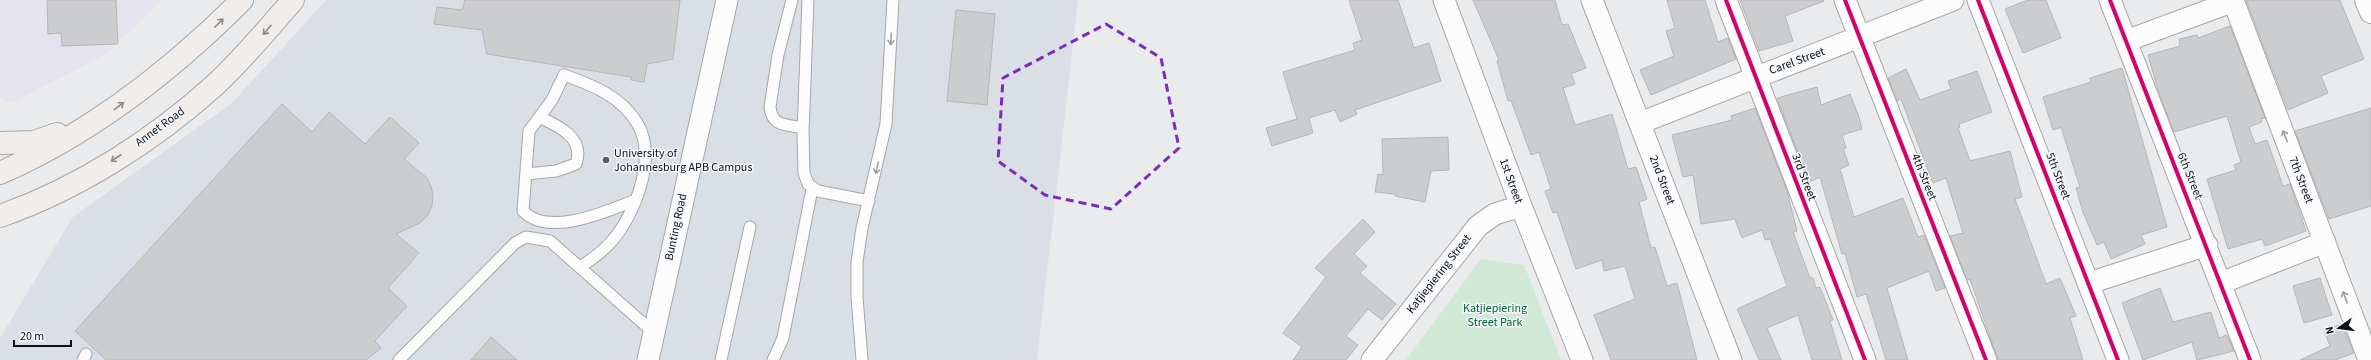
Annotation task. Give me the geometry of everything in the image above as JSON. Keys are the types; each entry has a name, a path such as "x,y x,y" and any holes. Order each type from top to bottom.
{"main road":[{"path":"0,174 54,147 100,120 174,64 242,0"},
{"name":"Annet Road","path":"0,216 44,198 101,168 172,120 214,85 245,55 293,0"},
{"path":"0,143 34,142 100,120"},
{"path":"0,228 44,198"}],"street":[{"name":"Bunting Road","path":"648,360 726,0"},
{"name":"1st Street","path":"1444,0 1521,206 1582,360"},
{"name":"2nd Street","path":"1592,0 1731,360"},
{"name":"3rd Street","path":"1726,0 1865,360"},
{"name":"4th Street","path":"1845,0 1986,360"},
{"name":"Carel Street","path":"1640,122 1859,38 1953,0"},
{"name":"5th Street","path":"1978,0 2118,360"},
{"name":"6th Street","path":"2110,0 2207,245 2250,360"},
{"path":"2126,41 2234,0"},
{"name":"7th Street","path":"2234,0 2369,360"},
{"path":"2366,0 2371,12"},
{"name":"Katjiepiering Street","path":"1372,360 1478,226 1494,214 1521,206"},
{"path":"2221,283 2325,242"},
{"path":"2089,283 2207,245"}],"lane":[{"path":"792,0 778,55 770,116 776,122 803,128"},
{"path":"808,0 803,128 804,173 808,184 812,189 869,201"},
{"path":"862,360 857,297 857,262 886,124 893,0"},
{"path":"580,267 610,243 622,229 636,200 644,166 642,135 637,123 615,100 602,90 564,76 552,100 529,131 523,211 534,220 552,223 583,219 636,200"},
{"path":"526,174 556,171 576,164 579,156 578,148 571,134 539,117"},
{"path":"773,360 783,338 812,189"},
{"path":"721,360 750,226"},
{"path":"399,360 515,243 526,237 550,241 653,332"}],"highlighted area":[{"path":"1106,24 1161,58 1179,148 1111,209 1045,195 998,161 1003,78"}],"shaded area":[{"path":"0,0 162,0 106,54 12,103 0,98"},
{"name":"University of Johannesburg APB Campus","path":"326,0 1078,0 1037,360 0,360 0,338 73,217 232,103"}],"green space":[{"name":"Katjiepiering Street Park","path":"1481,259 1524,265 1561,360 1406,360"}],"building":[{"path":"47,0 116,0 118,44 62,46 61,33 48,34"},
{"path":"465,0 680,0 673,59 647,64 644,82 631,80 631,77 487,54 482,30 434,24 437,7 462,10"},
{"path":"1349,0 1398,0 1414,48 1429,43 1441,81 1355,110 1357,114 1340,122 1335,110 1309,118 1313,133 1272,146 1266,128 1297,119 1283,72 1355,50 1353,43 1362,40"},
{"path":"1473,0 1555,0 1562,25 1568,24 1586,68 1571,74 1575,84 1563,88 1575,125 1612,114 1628,169 1636,167 1647,199 1639,202 1651,248 1655,247 1667,286 1677,283 1697,360 1611,360 1594,315 1635,299 1625,266 1604,271 1602,260 1576,269 1557,212 1553,213 1545,191 1551,189 1539,152 1531,155 1511,100 1508,101 1497,61 1499,60"},
{"path":"1667,0 1705,0 1718,42 1728,38 1736,59 1651,95 1640,70 1674,56 1666,31 1675,28"},
{"path":"1740,0 1824,1 1785,16 1793,41 1759,51"},
{"path":"2028,0 2046,0 2061,38 2023,53 2005,9"},
{"path":"2246,0 2340,0 2364,59 2321,76 2328,93 2288,110"},
{"path":"956,10 995,14 987,105 947,101"},
{"path":"2230,26 2265,118 2261,119 2262,122 2249,127 2255,144 2267,140 2283,186 2290,184 2306,231 2265,246 2262,239 2228,249 2207,179 2236,170 2234,165 2241,162 2227,116 2174,132 2158,90 2148,55 2180,46 2179,39 2197,35 2198,38"},
{"path":"2122,68 2167,227 2141,235 2145,244 2111,259 2104,242 2097,245 2083,212 2076,188 2080,187 2061,127 2053,130 2043,97 2091,82 2090,78"},
{"path":"1906,69 1920,100 1951,89 1948,81 1977,71 1992,112 1959,124 1960,127 1958,128 1970,161 2010,151 2022,197 2015,199 2046,284 2060,278 2076,316 2070,318 2083,360 1998,360 1970,279 1967,280 1950,236 1963,233 1946,178 1933,183 1901,99 1897,101 1888,78"},
{"path":"1817,87 1821,105 1850,94 1858,114 1862,129 1842,135 1846,148 1843,149 1849,165 1840,169 1854,217 1903,198 1918,237 1924,235 1945,288 1936,291 1929,271 1887,288 1908,360 1886,360 1866,294 1857,297 1845,253 1842,254 1820,177 1809,182 1777,98"},
{"path":"282,104 312,132 329,112 365,144 390,117 419,143 404,159 426,177 431,186 433,196 432,206 427,216 420,223 396,234 419,253 388,288 407,306 375,341 381,348 366,360 106,360 75,331"},
{"path":"1755,108 1787,191 1797,231 1793,232 1810,278 1813,278 1816,288 1820,287 1833,320 1830,321 1842,360 1812,360 1798,315 1767,328 1781,360 1759,360 1737,309 1787,286 1770,239 1765,240 1762,230 1742,238 1735,219 1701,224 1693,175 1683,177 1672,135 1732,120 1731,116"},
{"path":"2371,108 2371,206 2329,219 2295,131"},
{"path":"1448,137 1449,170 1431,171 1425,202 1395,196 1395,194 1375,192 1378,174 1383,175 1382,139"},
{"path":"1363,219 1375,232 1354,254 1367,266 1360,273 1396,304 1382,320 1368,309 1346,336 1358,345 1346,360 1293,360 1302,347 1283,333 1326,277 1315,268"},
{"path":"2320,278 2332,315 2304,323 2293,286"},
{"path":"2160,288 2173,322 2211,312 2219,338 2227,335 2234,351 2197,360 2192,342 2143,360 2122,303"},
{"path":"2342,324 2354,353 2335,360 2300,360 2330,346 2324,330"},
{"path":"491,337 517,360 471,360"}],"cycle path":[{"path":"1726,0 1865,360"},
{"path":"1845,0 1986,360"},
{"path":"1978,0 2118,360"},
{"path":"2110,0 2250,360"}],"place":[{"name":"University of Johannesburg APB Campus","path":"606,160"}]}
